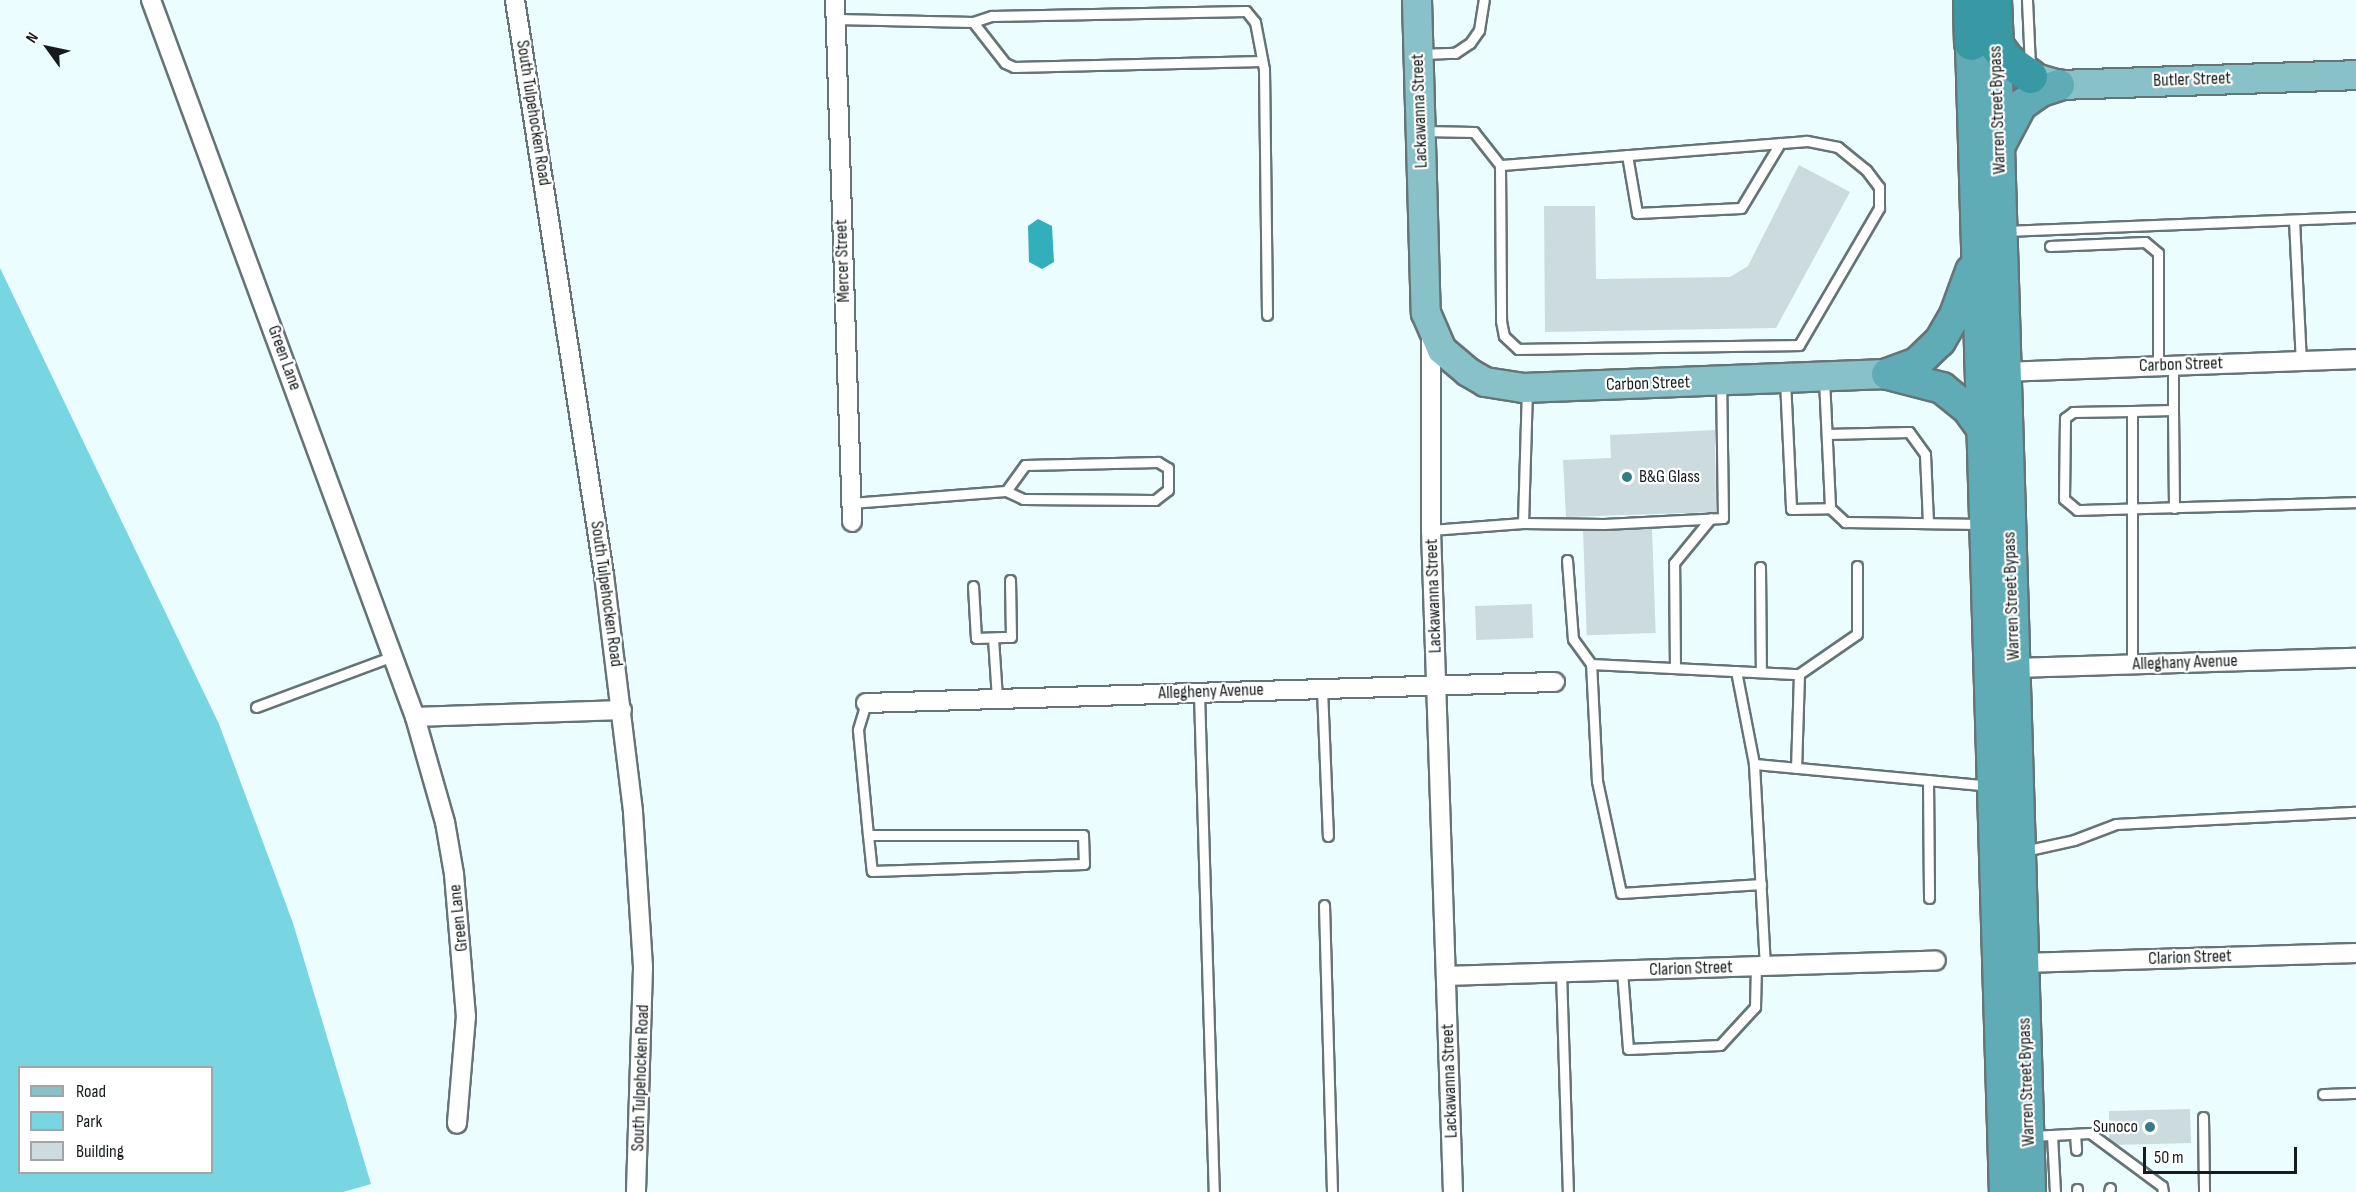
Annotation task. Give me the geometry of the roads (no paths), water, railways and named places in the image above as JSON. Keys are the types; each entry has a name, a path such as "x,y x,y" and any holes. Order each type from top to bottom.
{"highway":[{"name":"Warren Street Bypass","path":"1970,0 1983,44 1999,152 2023,963 2040,1135 2030,1192"},
{"name":"Warren Street Bypass","path":"1994,0 1983,44 1976,254 2005,1192"},
{"path":"1983,44 2045,80 2041,90 2021,105 1999,152"},
{"path":"1887,374 1917,363 1940,341 1955,315 1976,254"},
{"path":"1887,374 1942,388 1967,408 1982,429"}],"main road":[{"name":"Lackawanna Street","path":"1417,0 1426,313 1431,331"},
{"name":"Butler Street","path":"2045,80 2356,75"},
{"name":"Carbon Street","path":"1431,331 1442,350 1468,372 1504,387 1824,378 1887,374"}],"street":[{"name":"Green Lane","path":"151,0 415,717 445,822 455,885 466,1016 457,1124"},
{"name":"South Tulpehocken Road","path":"515,0 622,710 633,812 643,968 636,1192"},
{"name":"Mercer Street","path":"835,0 852,522"},
{"name":"Lackawanna Street","path":"1431,331 1431,530 1438,686 1453,1192"},
{"name":"Carbon Street","path":"2006,372 2356,359"},
{"name":"Alleghany Avenue","path":"2014,668 2356,658"},
{"name":"Allegheny Avenue","path":"866,703 1555,682"},
{"path":"415,717 622,710"},
{"name":"Clarion Street","path":"2023,963 2356,953"},
{"name":"Clarion Street","path":"1446,976 1936,960"}],"lane":[{"path":"1418,55 1455,52 1470,44 1479,30 1484,0"},
{"path":"2028,0 2045,80"},
{"path":"836,19 973,22 992,16 1236,9 1246,11 1255,22 1262,61 1267,315"},
{"path":"973,22 1005,63 1014,67 1262,61"},
{"path":"1420,131 1474,132 1500,165 1502,321 1504,336 1518,349 1799,345 1879,208 1879,187 1866,170 1838,147 1806,141 1500,165"},
{"path":"1627,155 1637,213 1741,208 1780,143"},
{"path":"2001,231 2356,217"},
{"path":"2294,220 2301,361"},
{"path":"2050,246 2145,242 2158,253 2165,366 2173,410 2174,508"},
{"path":"1824,378 1830,508"},
{"path":"1785,379 1791,509 1830,508 1845,522 1984,524"},
{"path":"1431,530 1522,522 1604,524 1723,518 1720,381"},
{"path":"1522,522 1527,388"},
{"path":"2173,410 2073,412 2065,418 2064,500 2077,510 2356,502"},
{"path":"2132,411 2134,509 2132,664"},
{"path":"1827,434 1908,432 1925,454 1928,523"},
{"path":"851,503 1006,492 1033,500 1155,500 1168,490 1168,468 1158,462 1025,465 1006,492"},
{"path":"1675,668 1674,563 1711,518"},
{"path":"1567,560 1574,639 1591,664 1598,781 1621,893 1761,884"},
{"path":"1591,664 1799,674 1857,634 1857,566"},
{"path":"1760,567 1761,672"},
{"path":"974,586 976,638 1011,637 1010,580"},
{"path":"993,638 997,699"},
{"path":"256,707 393,656"},
{"path":"1622,971 1628,1049 1720,1045 1755,1007 1760,967 1761,884 1754,764 1736,671"},
{"path":"1796,768 1799,674"},
{"path":"1322,689 1328,836"},
{"path":"1199,693 1214,1192"},
{"path":"866,703 858,730 868,835 872,871 1084,864 1083,835 868,835"},
{"path":"1754,764 1993,786"},
{"path":"1928,780 1929,898"},
{"path":"2020,852 2074,840 2115,824 2356,812"},
{"path":"1324,905 1332,1192"},
{"path":"1561,972 1568,1192"},
{"path":"2323,1094 2356,1093"},
{"path":"2204,1117 2204,1192"},
{"path":"2055,1192 2040,1135 2090,1133 2162,1186 2163,1192"},
{"path":"2075,1134 2076,1150"}],"place":[{"name":"B&G Glass","path":"1627,477"},
{"name":"Sunoco","path":"2150,1127"}]}
